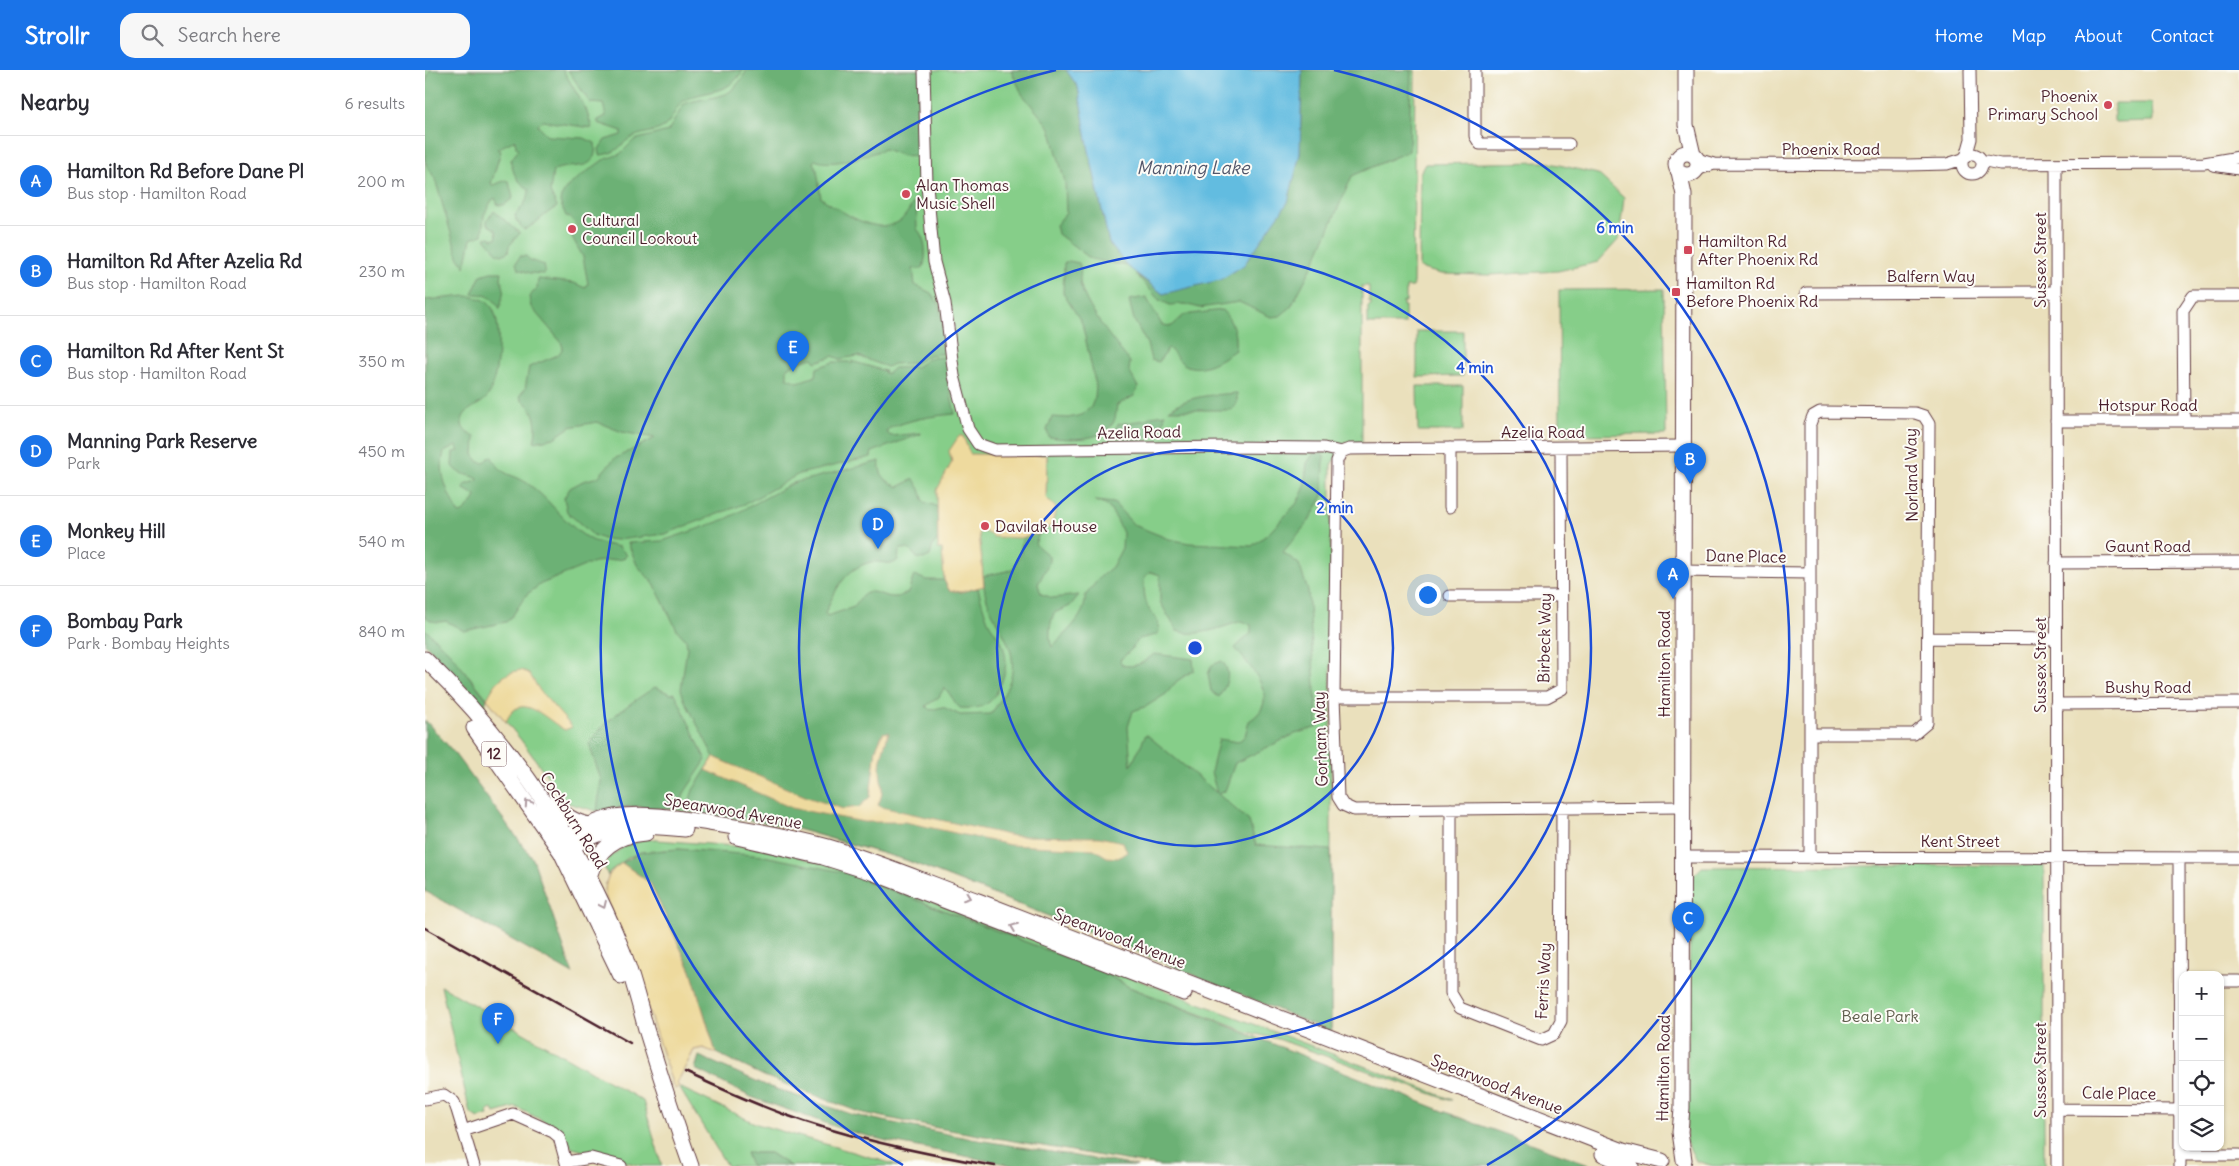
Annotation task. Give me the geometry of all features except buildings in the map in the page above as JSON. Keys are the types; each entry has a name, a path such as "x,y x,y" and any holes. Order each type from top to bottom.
{"main road":[{"path":"1681,70 1692,162"},
{"path":"1686,70 1686,125 1692,162"},
{"name":"Hamilton Road","path":"1687,1163 1680,1132 1682,1108 1684,196 1679,172 1688,175 1692,162"},
{"name":"Hamilton Road","path":"1684,196 1692,162"},
{"name":"Cockburn Road","path":"425,659 501,745 536,790 564,844 646,1027 689,1166"},
{"name":"Cockburn Road","path":"425,670 486,742 589,877 624,954 641,1001 646,1027"},
{"path":"536,790 565,816 577,823 590,825"},
{"name":"Spearwood Avenue","path":"564,844 590,825 612,818 653,815 763,831 827,847 880,864 978,901 1623,1151 1663,1162 1679,1158 1687,1163"},
{"name":"Spearwood Avenue","path":"564,844 608,830 633,825 687,830 757,840 823,857 874,873 1631,1166"},
{"path":"589,877 597,855 612,843 635,834 687,830"},
{"name":"Hamilton Road","path":"1663,1162 1680,1132"}],"street":[{"name":"Azelia Road","path":"924,70 927,185 934,262 945,303 955,382 968,429 978,444 995,450 1246,447 1323,448 1341,452 1349,449 1683,446"},
{"path":"1475,70 1475,136 1480,144 1569,144"},
{"path":"1970,70 1971,139 1962,164 1965,171 1972,174 1980,162"},
{"path":"1971,139 1980,162"},
{"path":"1965,158 1971,154 1980,162 2056,164 2203,163 2239,157 2237,163 2239,169 2203,163"},
{"name":"Phoenix Road","path":"1692,162 1714,164 1947,164 1965,158"},
{"name":"Phoenix Road","path":"1947,164 1965,171"},
{"name":"Sussex Street","path":"2056,164 2055,858 2057,1166"},
{"name":"Balfern Way","path":"1806,293 2056,292"},
{"path":"2184,420 2183,311 2193,296 2239,296"},
{"name":"Norland Way","path":"1810,734 1915,734 1927,723 1929,424 1924,416 1915,412 1820,412 1813,416 1810,424 1810,573 1810,734 1810,858"},
{"name":"Hotspur Road","path":"2056,421 2239,421"},
{"path":"1450,448 1450,507"},
{"name":"Birbeck Way","path":"1334,697 1547,697 1561,689 1561,448"},
{"name":"Gorham Way","path":"1341,452 1337,461 1334,697 1338,797 1343,805 1354,810 1682,807"},
{"name":"Gaunt Road","path":"2056,563 2239,562"},
{"name":"Dane Place","path":"1682,571 1810,573"},
{"path":"1450,596 1561,596"},
{"path":"1929,638 2056,639"},
{"name":"Bushy Road","path":"2056,704 2239,703"},
{"name":"Ferris Way","path":"1451,809 1451,993 1460,1008 1541,1040 1554,1034 1561,1021 1562,807"},
{"name":"Kent Street","path":"1682,857 2239,858"},
{"path":"2179,858 2182,971"},
{"path":"2224,981 2239,981"},
{"path":"2180,1106 2181,1016"},
{"path":"426,1094 444,1095 453,1102 474,1166"},
{"name":"Cale Place","path":"2057,1109 2179,1110"},
{"path":"463,1131 513,1114 553,1132 559,1137 567,1164 591,1158 621,1166"},
{"path":"2180,1161 2239,1155"}],"green space":[{"path":"425,70 1415,70 1413,287 1406,287 1406,302 1403,302 1403,306 1405,306 1405,324 1368,324 1368,306 1371,305 1371,302 1369,302 1369,286 1362,286 1362,443 1345,443 1331,465 1331,1032 1230,987 906,860 787,826 644,806 596,811 567,803 521,740 468,675 425,634"},
{"path":"430,70 563,70 586,109 592,128 543,121 538,126 548,136 584,138 595,143 595,153 588,164 560,168 553,171 550,192 557,207 524,230 516,220 515,215 527,200 529,189 516,177 511,160 519,149 516,147 515,140 497,149 501,151 491,184 494,185 506,180 509,182 513,198 504,205 498,205 495,198 492,200 484,215 482,235 471,239 465,267 458,257 435,179 425,162 425,85"},
{"path":"568,70 743,70 725,88 683,101 665,126 633,137 616,150 600,155 599,149 605,140 621,135 622,131 598,123 598,120 606,116 603,104 590,103"},
{"path":"747,70 921,70 924,155 903,156 885,149 840,162 815,160 813,162 817,170 821,198 849,215 870,224 890,225 900,221 916,198 917,229 924,242 925,258 923,268 913,269 915,285 931,293 939,304 949,353 929,355 915,363 893,364 887,367 858,356 840,359 833,356 816,362 813,358 787,368 787,378 798,382 816,376 817,368 833,362 849,362 851,364 853,363 851,361 885,371 884,373 887,374 894,368 916,367 929,358 947,357 949,385 955,414 921,418 888,429 887,433 891,436 921,434 872,452 871,457 799,474 747,503 665,534 617,540 603,539 593,535 567,512 564,498 570,488 583,481 598,477 614,459 655,438 622,432 597,422 570,427 554,438 534,442 535,418 530,408 521,400 520,395 525,389 529,367 558,355 563,348 561,342 531,307 529,297 537,288 538,279 574,283 585,288 588,284 583,257 572,237 577,231 577,226 570,217 566,216 560,202 567,187 603,160 620,154 634,140 668,131 684,104 726,94 737,85"},
{"path":"1011,70 1066,70 1078,87 1088,146 1109,243 1127,266 1091,259 1058,234 1056,225 1066,213 1065,182 1050,128 1022,94"},
{"path":"1302,70 1411,70 1409,151 1352,176 1315,261 1291,307 1280,316 1271,317 1239,302 1200,308 1185,304 1170,305 1159,300 1136,274 1163,294 1244,265 1288,201 1300,154"},
{"path":"2114,103 2152,103 2153,121 2114,122"},
{"path":"1546,162 1598,174 1624,198 1619,239 1598,262 1558,271 1489,275 1441,274 1419,268 1420,173 1425,164"},
{"path":"494,211 520,233 509,246 508,252 502,255 497,253 485,238 490,237 493,239 497,237 496,230 487,224 487,220"},
{"path":"520,256 526,256 530,260 544,265 544,274 530,273 518,269 516,263"},
{"path":"1069,261 1079,263 1081,269 1080,283 1084,295 1102,325 1130,362 1129,371 1138,387 1134,396 1117,405 1115,419 1109,428 1103,433 1094,436 1076,439 1049,437 1047,430 1052,417 1068,418 1082,415 1091,407 1095,397 1096,387 1082,323 1063,293 1064,263"},
{"path":"491,272 502,272 501,278 504,289 500,309 495,301 489,297 472,294 481,275"},
{"path":"1664,289 1666,434 1560,435 1559,290"},
{"path":"466,296 479,298 490,305 494,312 497,322 498,348 492,386 486,398 465,414 462,424 464,429 475,437 474,456 479,462 484,463 491,456 507,474 521,479 535,489 571,525 586,537 594,541 619,547 627,555 623,559 594,562 541,584 526,595 511,618 506,622 464,631 446,621 435,622 425,616 425,300","holes":["456,446 459,451 453,452 452,466 458,472 478,479 464,485 464,489 476,496 473,502 461,514 458,513 448,491 442,468 444,452"]},
{"path":"1146,297 1162,325 1172,326 1184,315 1222,310 1233,328 1235,350 1216,362 1201,367 1187,366 1168,348 1159,362 1151,360 1147,344 1134,320 1129,300"},
{"path":"1417,331 1463,331 1463,376 1417,377"},
{"path":"1417,386 1463,386 1463,431 1418,431"},
{"path":"1237,393 1237,403 1231,410 1169,410 1185,401 1193,399 1210,395"},
{"path":"1165,414 1161,429 1151,436 1131,439 1117,437 1112,434 1118,424 1145,420 1151,416"},
{"path":"1314,453 1321,453 1324,456 1323,496 1309,521 1283,552 1299,564 1308,591 1318,727 1295,734 1235,763 1225,791 1218,794 1249,821 1256,845 1331,850 1331,1032 1117,943 906,860 787,826 686,812 693,790 714,757 684,699 681,689 687,648 686,640 677,630 654,584 637,565 628,543 662,541 726,519 793,483 880,461 880,470 887,480 898,487 914,479 920,489 924,502 934,505 942,511 943,540 937,540 933,545 930,556 923,559 917,558 907,549 902,549 899,550 898,560 894,563 871,562 854,569 837,589 825,613 827,616 854,607 869,592 889,597 908,593 914,575 926,580 944,580 949,590 961,592 978,588 988,621 1001,641 1005,654 1005,672 1001,684 995,696 983,706 960,708 944,688 939,697 926,706 930,710 943,707 960,715 991,714 1002,698 1010,680 1012,657 1005,636 989,607 983,576 1012,570 1020,556 1025,519 1047,455 1046,498 1056,508 1052,525 1039,534 1035,544 1049,556 1049,563 1038,584 1041,594 1053,598 1079,595 1070,606 1054,613 1050,630 1052,647 1079,618 1085,604 1085,596 1100,577 1112,567 1122,548 1123,533 1117,520 1107,505 1095,501 1114,503 1134,525 1169,539 1189,543 1252,546 1269,533 1297,503 1304,489 1307,463","holes":["1151,572 1160,575 1160,602 1177,631 1185,633 1201,632 1218,629 1242,621 1251,625 1251,633 1235,648 1261,684 1264,704 1259,713 1249,721 1245,736 1238,742 1219,739 1211,772 1217,793 1146,734 1131,766 1128,727 1133,711 1147,706 1166,694 1177,681 1194,670 1193,659 1154,654 1143,662 1131,666 1122,665 1120,660 1139,639 1156,635 1159,631 1157,619 1147,605 1144,584 1145,576"]},
{"path":"425,629 450,653 487,699 484,707 425,644"},
{"path":"1222,661 1228,674 1219,697 1211,691 1208,674 1212,665"},
{"path":"655,687 671,694 675,693 706,760 684,793 680,810 629,806 597,811 601,780 589,744 611,719"},
{"path":"425,720 451,749 533,859 573,974 425,891"},
{"path":"645,839 772,849 863,875 1453,1100 1278,1039 1247,1032 1129,987 1101,971 847,873 679,849 641,852 629,857 609,872 608,876 605,869 608,858 625,846"},
{"path":"679,849 764,856 847,873 1101,971 1129,987 1471,1122 1589,1164 1588,1166 1160,1166 932,1127 859,1112 764,1076 716,1053 691,971 650,883 622,863 641,852"},
{"name":"Beale Park","path":"2044,865 2044,1166 1713,1166 1696,1161 1686,1141 1691,878 1702,867"},
{"path":"441,986 643,1101 662,1166 642,1166 572,1148 561,1130 516,1107 495,1113 493,1109 487,1111 488,1115 478,1118 470,1113"},
{"path":"699,1056 770,1087 854,1115 972,1139 1137,1166 1016,1166 887,1141 848,1131 751,1097 695,1069"},
{"path":"679,1087 757,1124 900,1166 790,1166 770,1153 747,1153 751,1166 727,1166"},
{"path":"746,1153 770,1153 790,1166 751,1166"}],"sand":[{"path":"959,436 963,436 970,454 1047,455 1046,498 1056,508 1052,525 1038,534 1020,538 994,537 985,532 979,532 984,586 961,592 949,590 944,580 942,549 938,549 937,490 952,462 949,451"},
{"path":"521,670 529,673 540,691 572,727 565,730 542,714 526,707 518,708 512,712 506,722 487,699 493,688 504,676"},
{"path":"889,732 880,765 882,792 878,805 881,807 1013,836 1099,837 1123,842 1127,852 1118,858 1107,857 1094,849 1010,845 905,822 864,822 827,815 792,808 706,770 714,757 807,797 843,809 859,807 870,797 876,749 883,733"},
{"path":"622,863 650,883 691,971 716,1053 703,1048 694,1050 677,1083 679,1087 674,1089 639,982 605,896 608,877"}],"water":[{"name":"Manning Lake","path":"1066,70 1302,70 1300,154 1288,202 1244,265 1220,280 1163,294 1127,266 1109,243 1088,146 1078,87"}],"railway":[{"path":"425,928 630,1043"},
{"path":"685,1072 771,1109 835,1131 915,1151 995,1166"}],"place":[{"name":"Phoenix Primary School","path":"2108,105"},
{"name":"Alan Thomas Music Shell","path":"906,194"},
{"name":"Cultural Council Lookout","path":"572,229"},
{"name":"Hamilton Rd After Phoenix Rd","path":"1688,250"},
{"name":"Hamilton Rd Before Phoenix Rd","path":"1676,292"},
{"name":"Monkey Hill","path":"793,372"},
{"name":"Hamilton Rd After Azelia Rd","path":"1690,484"},
{"name":"Davilak House","path":"985,526"},
{"name":"Manning Park Reserve","path":"878,549"},
{"name":"Hamilton Rd Before Dane Pl","path":"1673,599"},
{"name":"Hamilton Rd After Kent St","path":"1688,943"},
{"name":"Bombay Park","path":"498,1044"}]}
